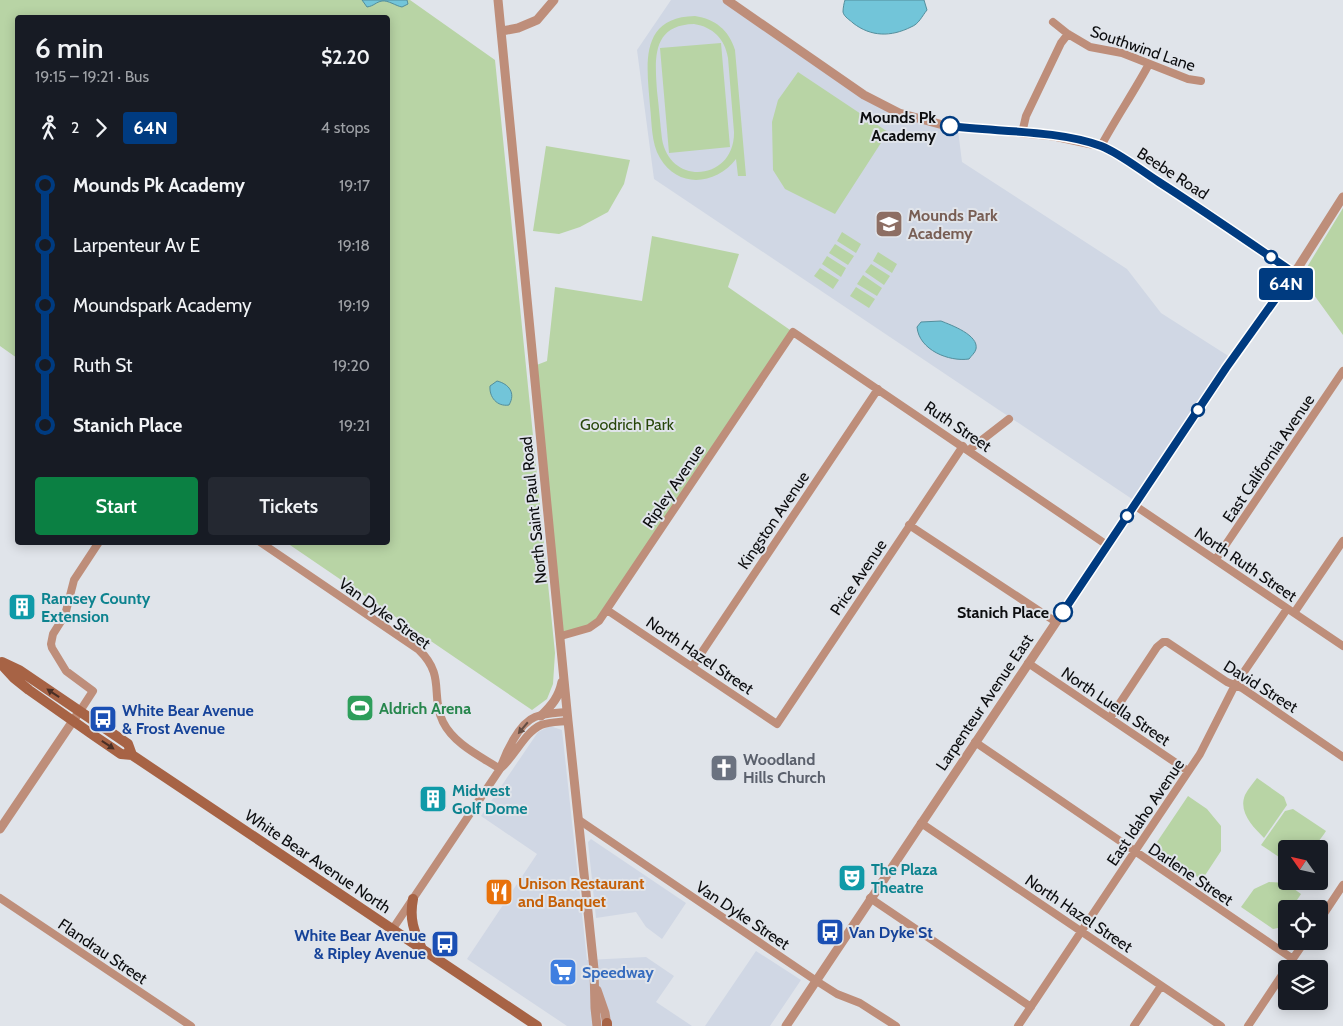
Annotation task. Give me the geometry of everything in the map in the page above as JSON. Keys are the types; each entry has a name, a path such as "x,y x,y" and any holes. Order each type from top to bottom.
{"main road":[{"name":"White Bear Avenue North","path":"0,662 19,670 128,744 132,754"},
{"name":"White Bear Avenue North","path":"0,662 14,678 121,754 132,754 392,930 538,1026"},
{"path":"413,899 411,919 422,950"}],"street":[{"name":"North Saint Paul Road","path":"498,0 595,986 602,1005 605,1025"},
{"path":"502,31 518,28 537,20 554,0"},
{"name":"Beebe Road","path":"727,0 864,95 899,113 943,125 1072,138 1101,146 1123,158 1206,212 1294,273"},
{"name":"Southwind Lane","path":"1052,22 1090,47 1122,53 1188,79 1201,81"},
{"path":"1022,133 1026,116 1061,43 1068,34"},
{"path":"1101,146 1149,64"},
{"name":"Larpenteur Avenue East","path":"786,1026 1107,545 1226,368 1294,273 1343,197"},
{"name":"Ripley Avenue","path":"561,636 589,628 599,621 793,332"},
{"name":"Ruth Street","path":"793,332 1107,545"},
{"name":"East California Avenue","path":"1216,559 1343,371"},
{"name":"Kingston Avenue","path":"692,667 878,389"},
{"name":"Price Avenue","path":"777,724 909,525 966,448 1009,419"},
{"name":"North Ruth Street","path":"1134,505 1343,646"},
{"path":"909,525 1056,622"},
{"name":"East Idaho Avenue","path":"1018,1026 1200,754 1235,685 1343,541"},
{"path":"0,829 93,692 66,672 51,644 56,630 65,615 74,580 97,545"},
{"name":"Van Dyke Street","path":"264,545 419,650 434,671 439,713 448,731 460,742 500,770"},
{"name":"North Hazel Street","path":"607,610 777,724"},
{"name":"David Street","path":"1110,718 1157,647 1163,642 1171,644 1227,682 1242,688 1343,757"},
{"name":"North Luella Street","path":"1028,663 1188,771"},
{"path":"541,716 553,705 560,693 564,674"},
{"path":"500,770 504,755 521,729 531,719 541,716 568,717"},
{"path":"392,930 500,770 511,760 534,729 568,717"},
{"name":"Darlene Street","path":"975,742 1293,959"},
{"name":"Van Dyke Street","path":"579,820 815,980 837,994 860,1003 896,1026"},
{"name":"North Hazel Street","path":"921,822 1221,1026"},
{"path":"1328,908 1343,885"},
{"name":"Flandrau Street","path":"0,898 191,1026"},
{"path":"870,898 1031,1007"},
{"path":"1293,959 1299,950"},
{"path":"1248,1026 1278,981"},
{"path":"1134,1026 1161,986"}],"shaded area":[{"name":"Mounds Park Academy","path":"671,0 721,0 858,94 958,130 962,162 1127,269 1161,313 1230,357 1135,501 654,179 637,50"},
{"path":"550,726 562,730 587,960 646,957 674,976 656,1002 692,1026 567,1026 467,959 537,854 481,816 538,732"},
{"path":"591,839 686,903 662,939 646,927 636,912 596,918 588,842"},
{"path":"756,951 801,980 770,1026 705,1026"}],"green space":[{"path":"0,0 410,0 495,60 555,653 553,684 547,699 532,710 290,545 390,545 390,15 15,15 15,357 0,346"},
{"path":"695,16 709,20 725,31 732,43 735,50 746,176 738,176 736,159 728,168 718,174 697,180 687,179 677,175 668,168 657,152 653,139 648,76 650,47 655,35 664,25 677,19","holes":["694,24 717,35 726,51 734,132 732,148 724,161 714,168 701,172 689,171 677,165 667,154 662,139 656,68 656,56 663,37 680,26"]},
{"path":"721,43 730,147 669,153 660,48"},
{"path":"798,72 888,132 835,214 785,189 773,170 772,122 778,100"},
{"path":"546,146 630,160 624,184 608,212 580,227 559,234 533,231"},
{"path":"1343,208 1343,335 1301,277"},
{"path":"842,232 861,244 856,253 837,241"},
{"name":"Goodrich Park","path":"652,236 739,254 728,287 793,332 607,610 589,628 561,636 534,366 547,361 555,287 642,301"},
{"path":"835,244 854,256 848,265 829,253"},
{"path":"878,252 897,264 892,273 873,261"},
{"path":"827,256 846,268 841,277 822,264"},
{"path":"871,264 890,276 884,285 865,272"},
{"path":"820,268 839,280 833,289 814,276"},
{"path":"863,275 882,288 877,296 857,284"},
{"path":"856,287 875,299 869,308 850,296"},
{"path":"1257,778 1284,797 1287,805 1264,838 1248,819 1243,807 1245,795"},
{"path":"1188,796 1207,809 1221,826 1221,851 1202,880 1160,851 1157,842"},
{"path":"1293,809 1326,831 1319,840 1278,840 1278,856 1261,845 1285,811"},
{"path":"1269,882 1278,883 1278,890 1296,890 1301,894 1297,900 1278,900 1278,928 1273,929 1241,907 1254,889"}],"water":[{"path":"362,0 407,0 408,4 402,7 382,1 367,7"},
{"path":"845,0 924,0 927,10 914,26 896,33 881,34 860,28 847,18 843,12"},
{"path":"941,321 963,331 973,339 976,349 969,359 944,356 936,353 923,342 917,327 921,322"},
{"path":"497,381 505,384 510,390 512,397 509,405 497,403 492,397 490,386"}],"bus line":[{"name":"64N","path":"950,126 1072,138 1101,146 1123,158 1206,212 1294,273 1226,368 1063,612"}],"place":[{"name":"Mounds Pk Academy","path":"950,126"},
{"name":"Mounds Park Academy","path":"889,224"},
{"name":"Ramsey County Extension","path":"22,607"},
{"name":"Stanich Place","path":"1063,612"},
{"name":"Aldrich Arena","path":"360,708"},
{"name":"White Bear Avenue & Frost Avenue","path":"103,719"},
{"name":"Woodland Hills Church","path":"724,768"},
{"name":"Midwest Golf Dome","path":"433,799"},
{"name":"The Plaza Theatre","path":"852,878"},
{"name":"Unison Restaurant and Banquet","path":"499,892"},
{"name":"Van Dyke St","path":"830,932"},
{"name":"White Bear Avenue & Ripley Avenue","path":"445,944"},
{"name":"Speedway","path":"563,972"}]}
